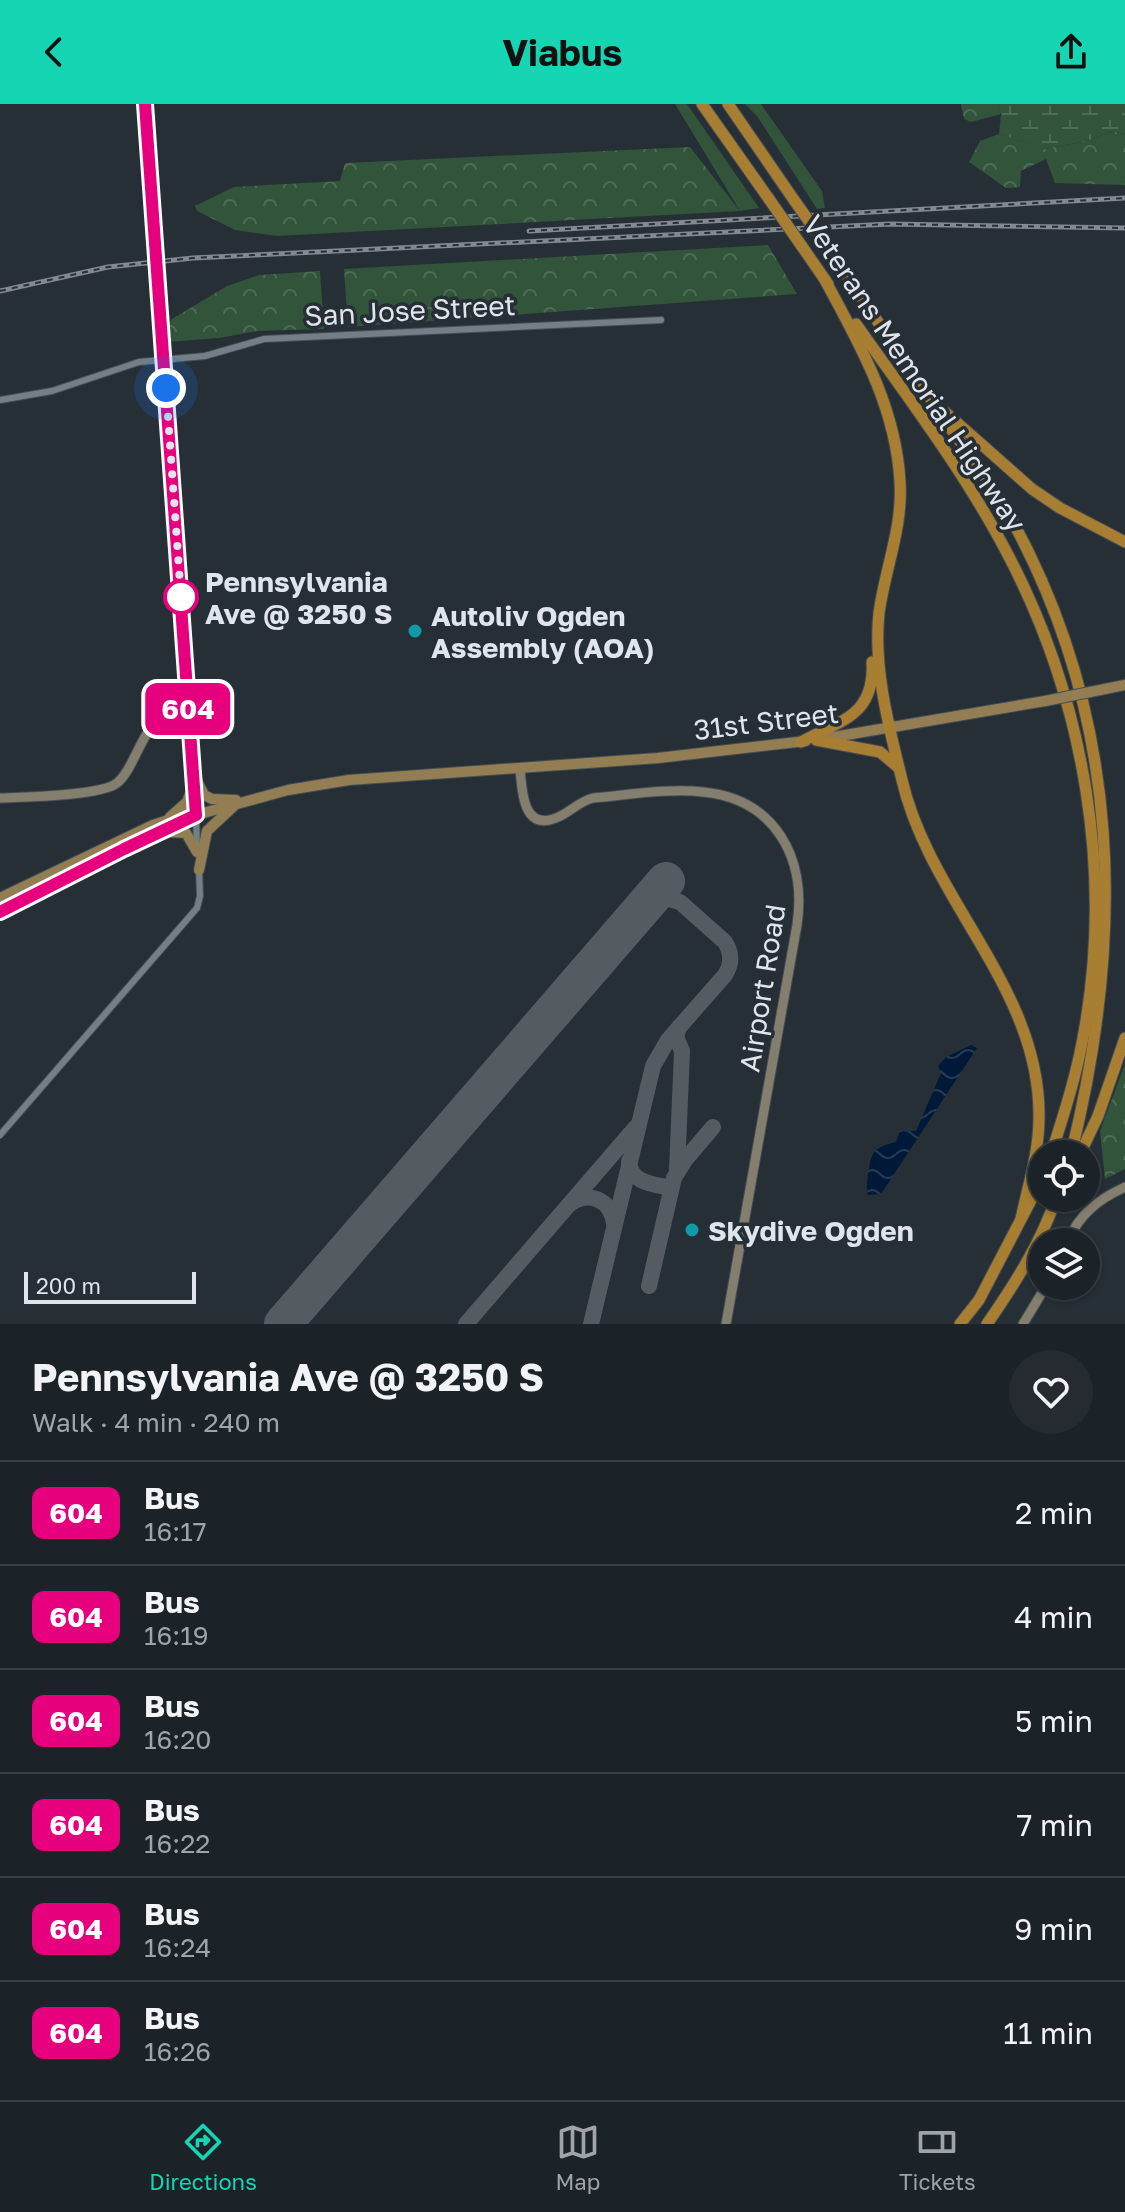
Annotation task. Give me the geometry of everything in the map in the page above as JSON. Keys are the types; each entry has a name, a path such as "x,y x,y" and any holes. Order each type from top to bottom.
{"highway":[{"name":"Veterans Memorial Highway","path":"702,104 966,481 1006,551 1052,651 1065,691 1084,777 1095,891 1095,936 1082,1043 1056,1140"},
{"name":"Veterans Memorial Highway","path":"728,104 1012,519 1066,637 1096,738 1111,840 1113,948 1102,1044 1091,1095 1076,1140"},
{"path":"825,280 876,377 898,457 901,509 880,611 878,664 899,768 914,822 951,895 1010,995 1029,1040 1039,1118 1037,1144 1021,1219"},
{"path":"929,396 1032,489 1060,508 1125,542"},
{"path":"801,742 848,717 866,702 872,683 873,626 880,611"},
{"path":"816,740 880,752 899,768"},
{"path":"1087,1140 1125,1038"},
{"path":"960,1324 979,1300 1028,1206"},
{"path":"987,1324 1028,1261 1052,1212"}],"main road":[{"name":"31st Street","path":"196,815 319,784 671,757 801,742 1125,685"},
{"path":"194,780 204,795 212,799 240,802"},
{"path":"167,820 187,802 194,780"},
{"path":"199,870 207,831 240,802"},
{"path":"0,898 167,820 196,815"},
{"path":"0,912 196,815"},
{"path":"163,832 186,833 197,852"}],"street":[{"path":"0,1135 197,908 200,896 145,104"},
{"name":"San Jose Street","path":"0,400 32,396 139,362 205,356 264,339 661,320"},
{"path":"0,798 115,786 131,765 152,726 164,719 189,717"},
{"name":"Airport Road","path":"520,769 527,810 544,820 554,819 581,801 593,798 701,791 737,800 759,813 774,828 787,845 796,865 799,884 797,925 726,1324"},
{"path":"1075,1228 1083,1214 1104,1197 1125,1187"},
{"path":"1023,1324 1038,1300"}],"green space":[{"path":"675,104 687,104 759,208 740,211"},
{"path":"745,104 761,104 822,191 825,208 817,209 757,116"},
{"path":"961,104 998,104 1001,114 971,122 964,119"},
{"path":"998,104 1125,104 1125,135 1113,131 1087,141 1043,149 999,134 1001,114"},
{"path":"1113,131 1125,135 1125,185 1055,183 1046,159 1021,171 1020,187 1006,188 969,162 980,141 999,134 1044,149 1087,141"},
{"path":"690,147 740,211 277,236 235,230 197,211 195,206 234,187 340,181 345,163"},
{"path":"768,245 797,294 348,327 344,269"},
{"path":"320,271 324,329 257,331 167,342 166,327 172,319 227,286 259,275"},
{"path":"1125,1064 1125,1169 1105,1179 1100,1131"}],"water":[{"path":"971,1045 977,1048 881,1194 868,1195 868,1174 875,1151 896,1142 900,1131 916,1131 941,1073 938,1066 946,1057"}],"taxiway":[{"path":"591,1324 653,1066 668,1040 725,975 730,963 725,942 680,902 661,897 643,907"},
{"path":"677,1171 682,1051 676,1037 679,1027"},
{"path":"466,1324 636,1127"},
{"path":"649,1286 674,1178 713,1127"},
{"path":"629,1161 633,1174 638,1178 671,1188"},
{"path":"570,1204 584,1198 598,1200 609,1208 614,1223"}],"runway":[{"path":"283,1324 666,881"}],"railway":[{"path":"529,231 1125,198"},
{"path":"0,291 108,267 193,258 890,224 1125,228"}],"bus line":[{"name":"604","path":"0,912 196,815 145,104"}],"place":[{"name":"Pennsylvania Ave @ 3250 S","path":"181,597"},
{"name":"Autoliv Ogden Assembly (AOA)","path":"415,631"},
{"name":"Skydive Ogden","path":"692,1230"}],"route":[{"path":"166,388 181,597"}]}
